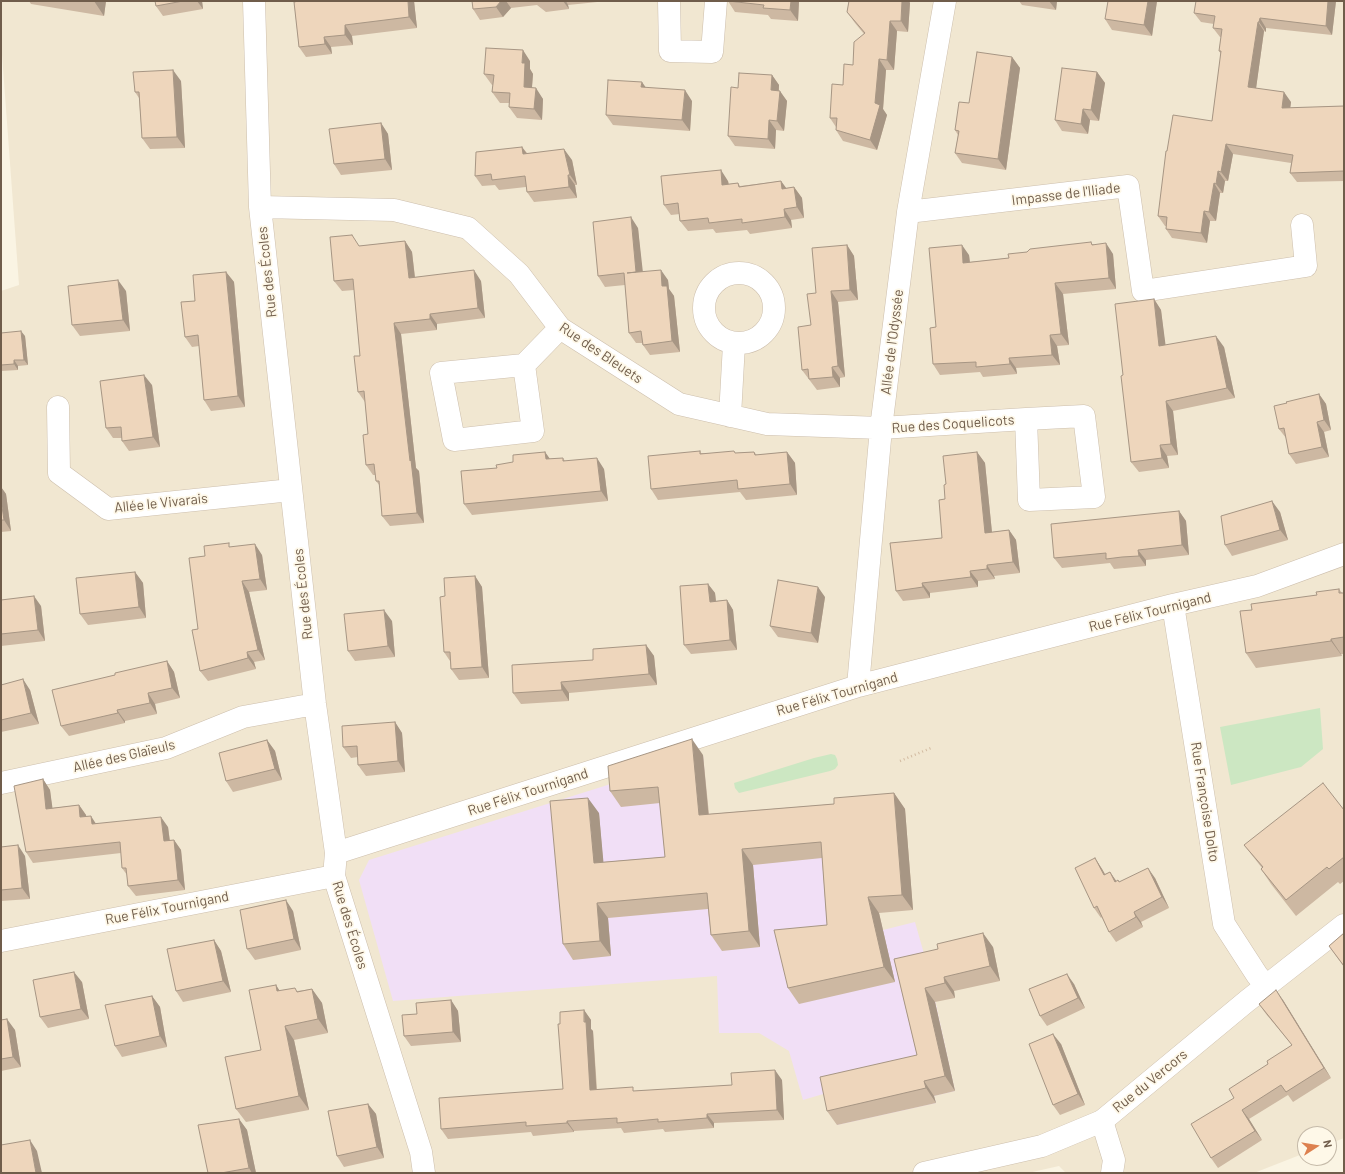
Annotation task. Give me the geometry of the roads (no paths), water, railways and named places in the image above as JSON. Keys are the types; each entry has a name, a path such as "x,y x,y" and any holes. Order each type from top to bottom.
{"street":[{"name":"Rue des Écoles","path":"254,1 260,207 315,704 336,853 334,876 421,1152 424,1173"},
{"path":"669,1 670,51 712,52 716,1"},
{"name":"Allée de l'Odyssée","path":"858,686 881,428 908,212 945,1"},
{"name":"Impasse de l'Iliade","path":"908,212 1128,186 1143,291 1306,266 1302,225"},
{"name":"Rue des Bleuets","path":"260,207 394,210 468,228 519,274 560,328 679,404 766,424 881,428"},
{"path":"524,365 533,431 454,440 441,373 524,365 560,328"},
{"path":"730,416 734,344"},
{"name":"Allée le Vivarais","path":"58,408 60,473 108,509 291,490"},
{"name":"Rue des Coquelicots","path":"881,428 1026,419 1084,416 1094,497 1029,500 1026,419"},
{"name":"Rue Félix Tournigand","path":"336,853 858,686 1174,605 1257,586 1344,554"},
{"name":"Rue Françoise Dolto","path":"1174,605 1224,924 1257,975 1266,986"},
{"name":"Allée des Glaïeuls","path":"1,783 166,748 243,717 315,704"},
{"name":"Rue Félix Tournigand","path":"1,941 334,876"},
{"name":"Rue du Vercors","path":"924,1173 1042,1146 1102,1121 1266,986 1344,925"},
{"path":"1102,1121 1114,1160 1112,1173"}]}
